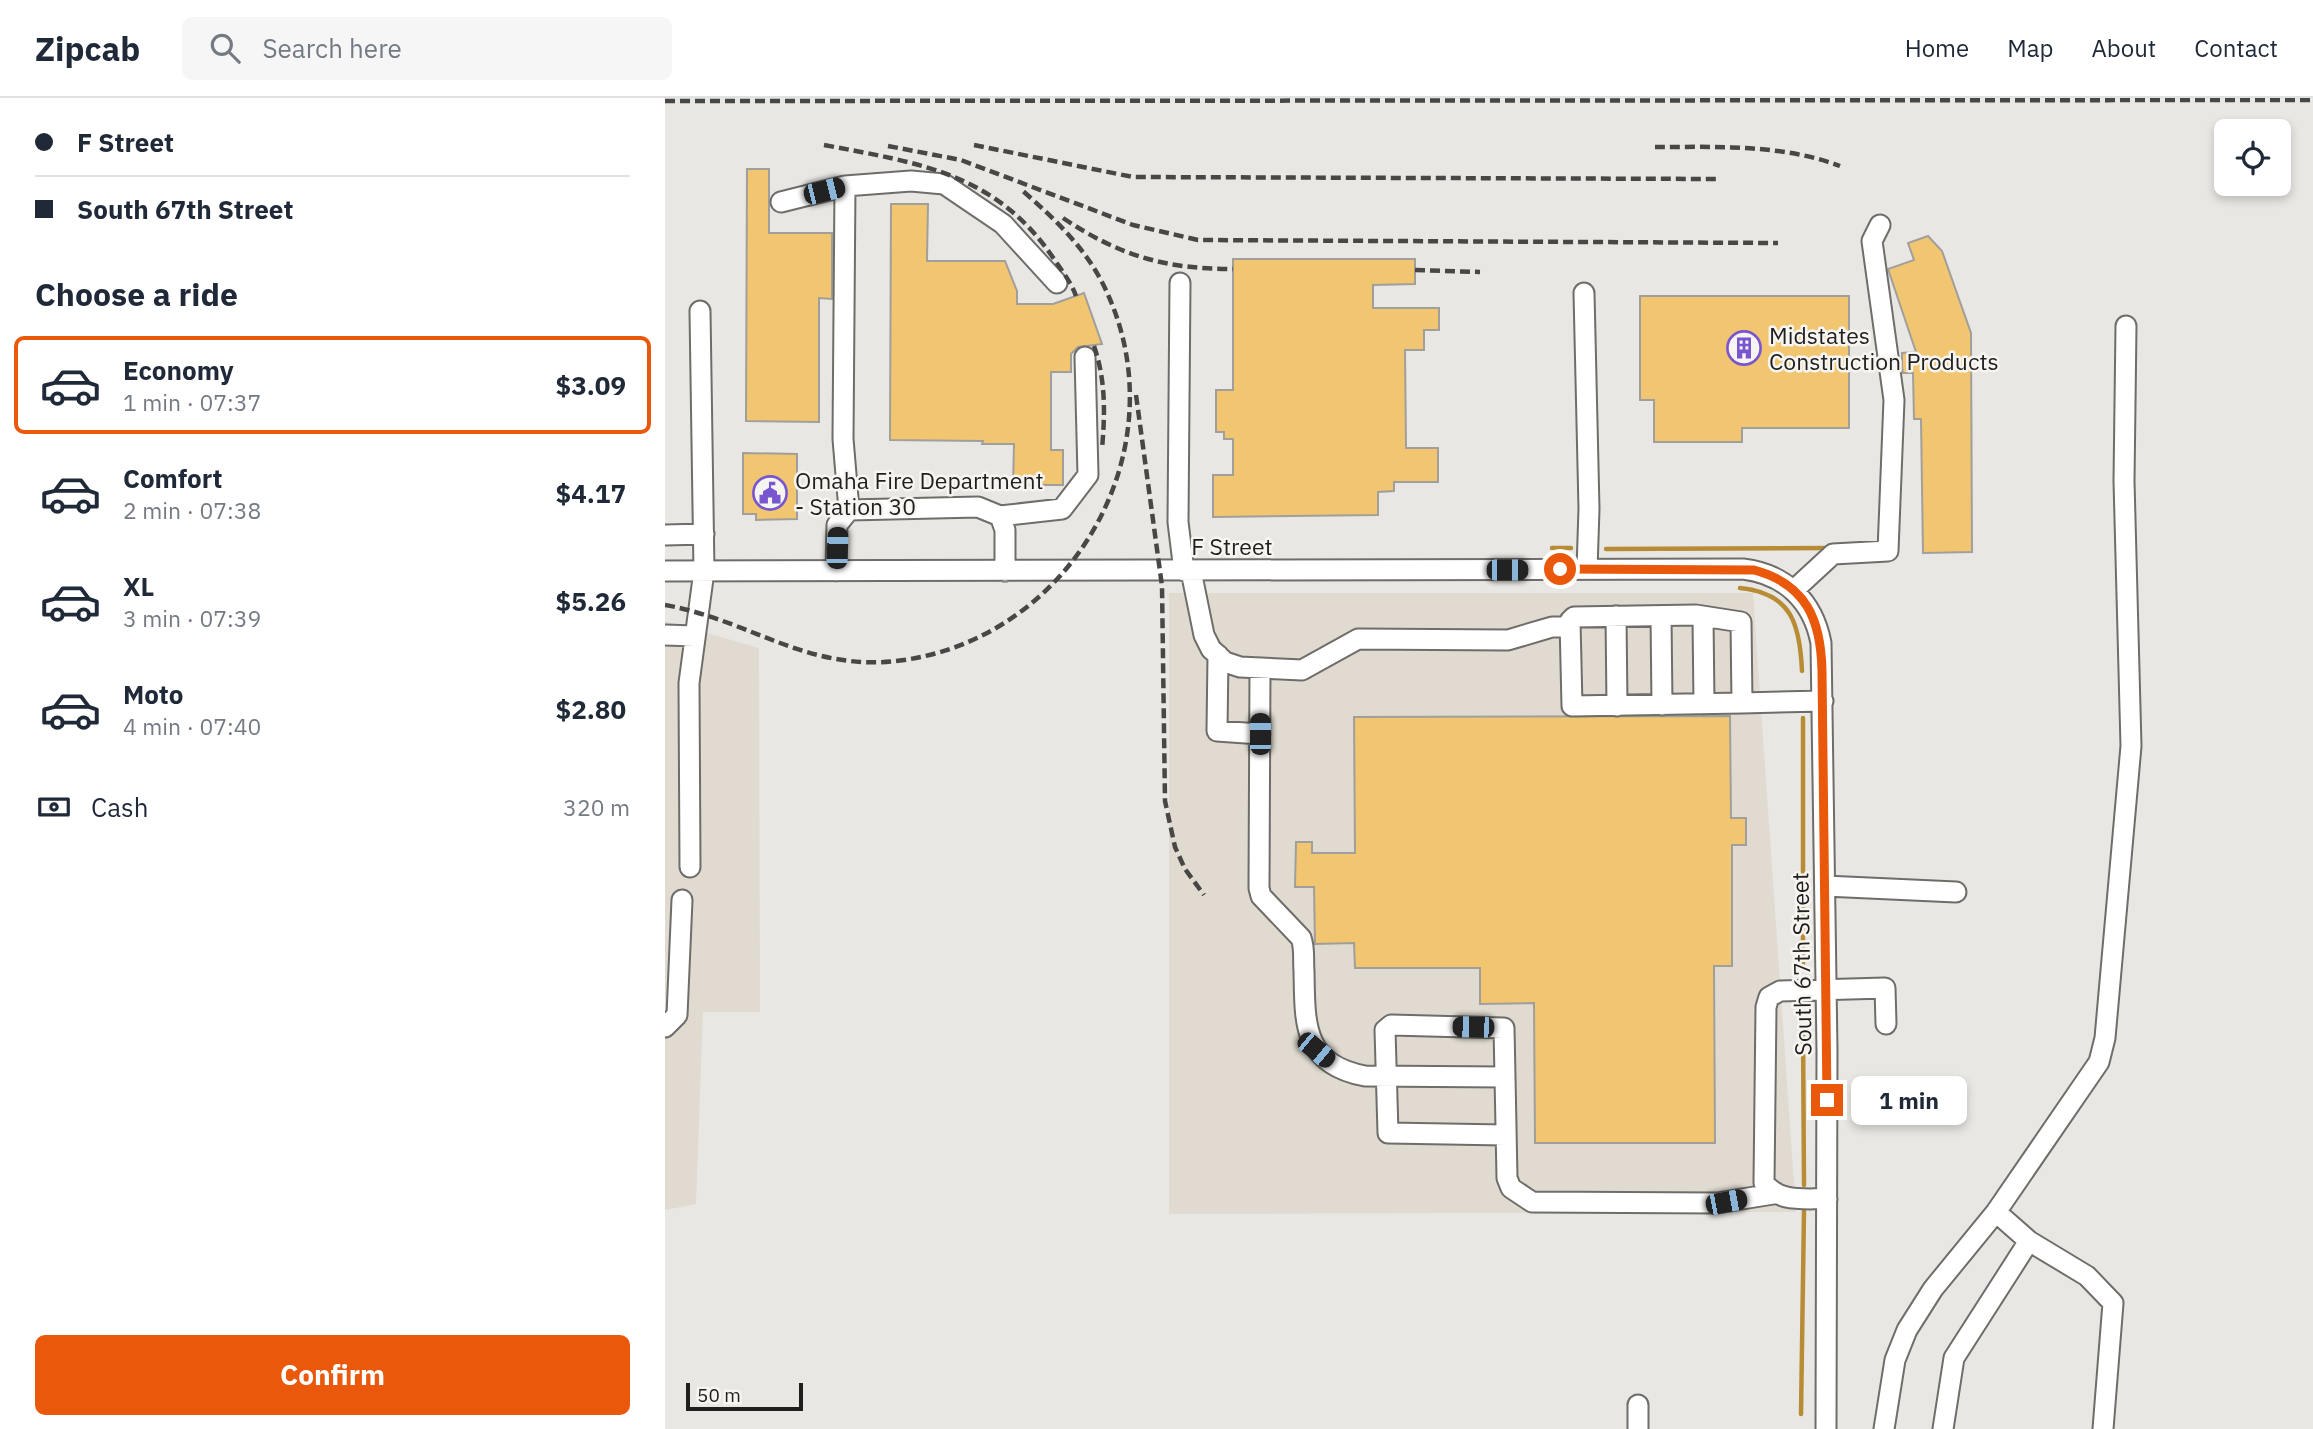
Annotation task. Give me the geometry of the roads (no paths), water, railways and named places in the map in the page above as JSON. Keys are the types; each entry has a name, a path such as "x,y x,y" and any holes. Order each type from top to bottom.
{"street":[{"path":"781,202 845,186 911,181 944,184 1003,224 1057,283"},
{"path":"836,571 837,525 849,510 843,439 845,186"},
{"path":"1794,590 1833,554 1888,551 1894,400 1872,241 1880,225"},
{"path":"1180,283 1178,522 1187,571 1204,635 1218,655 1240,667 1302,670 1359,639 1508,640 1552,627 1570,627"},
{"path":"1584,293 1589,509 1587,569"},
{"path":"690,867 689,683 703,571 704,534 700,311"},
{"path":"1884,1429 1895,1360 1907,1330 1933,1289 1996,1212 2099,1062 2105,1038 2131,746 2124,481 2126,326"},
{"path":"849,510 978,507 1000,516 1062,509 1088,475 1085,357"},
{"path":"1000,516 1005,530 1005,571"},
{"path":"665,535 704,534"},
{"name":"F Street","path":"665,571 1743,569 1767,573 1794,590"},
{"name":"South 67th Street","path":"1794,590 1818,627 1823,701 1826,1429"},
{"path":"1616,616 1617,705"},
{"path":"1661,616 1662,705"},
{"path":"1742,703 1741,622 1703,617 1574,617 1570,627 1572,706 1662,705 1823,701"},
{"path":"1703,617 1705,704"},
{"path":"665,635 695,636"},
{"path":"1218,655 1217,731 1260,734"},
{"path":"1260,669 1259,888 1261,896 1304,944 1308,1035 1316,1050 1341,1068 1365,1076 1505,1077"},
{"path":"1825,886 1956,892"},
{"path":"665,1027 677,1015 682,900"},
{"path":"1826,1199 1783,1198 1773,1194 1764,1183 1766,1007 1769,997 1780,991 1885,988 1885,1024"},
{"path":"1505,1135 1388,1133 1385,1030 1391,1025 1504,1028 1507,1178 1511,1188 1532,1202 1717,1203 1773,1194"},
{"path":"1996,1212 2029,1241 2087,1276 2113,1303 2103,1429"},
{"path":"1943,1429 1954,1359 2029,1241"},
{"path":"1638,1405 1638,1429"}],"waterway":[{"path":"1552,548 1571,548"},
{"path":"1606,549 1829,548"},
{"path":"1740,588 1758,591 1771,597 1782,604 1790,614 1799,639 1802,671"},
{"path":"1803,718 1803,966"},
{"path":"1803,1027 1804,1185"},
{"path":"1801,1414 1804,1211"}],"railway":[{"path":"665,101 2313,100"},
{"path":"824,145 923,166 953,176 981,190 1007,207 1031,230 1063,272 1076,296"},
{"path":"974,145 1133,177 1718,179"},
{"path":"888,146 961,160 1133,225 1198,240 1778,243"},
{"path":"1655,147 1772,150 1840,166"},
{"path":"665,605 696,612 809,653 870,662 904,660 964,644 1016,615 1060,576 1095,528 1118,474 1129,416 1127,356 1109,297 1093,266 1061,227 1023,191"},
{"path":"1063,218 1104,242 1144,258 1186,266 1233,269"},
{"path":"1415,270 1480,272"},
{"path":"1094,346 1104,398 1102,449"},
{"path":"1136,395 1162,586 1165,801 1175,847 1185,869 1204,895"}],"place":[{"name":"Midstates Construction Products","path":"1744,348"},
{"name":"Omaha Fire Department - Station 30","path":"770,493"}]}
